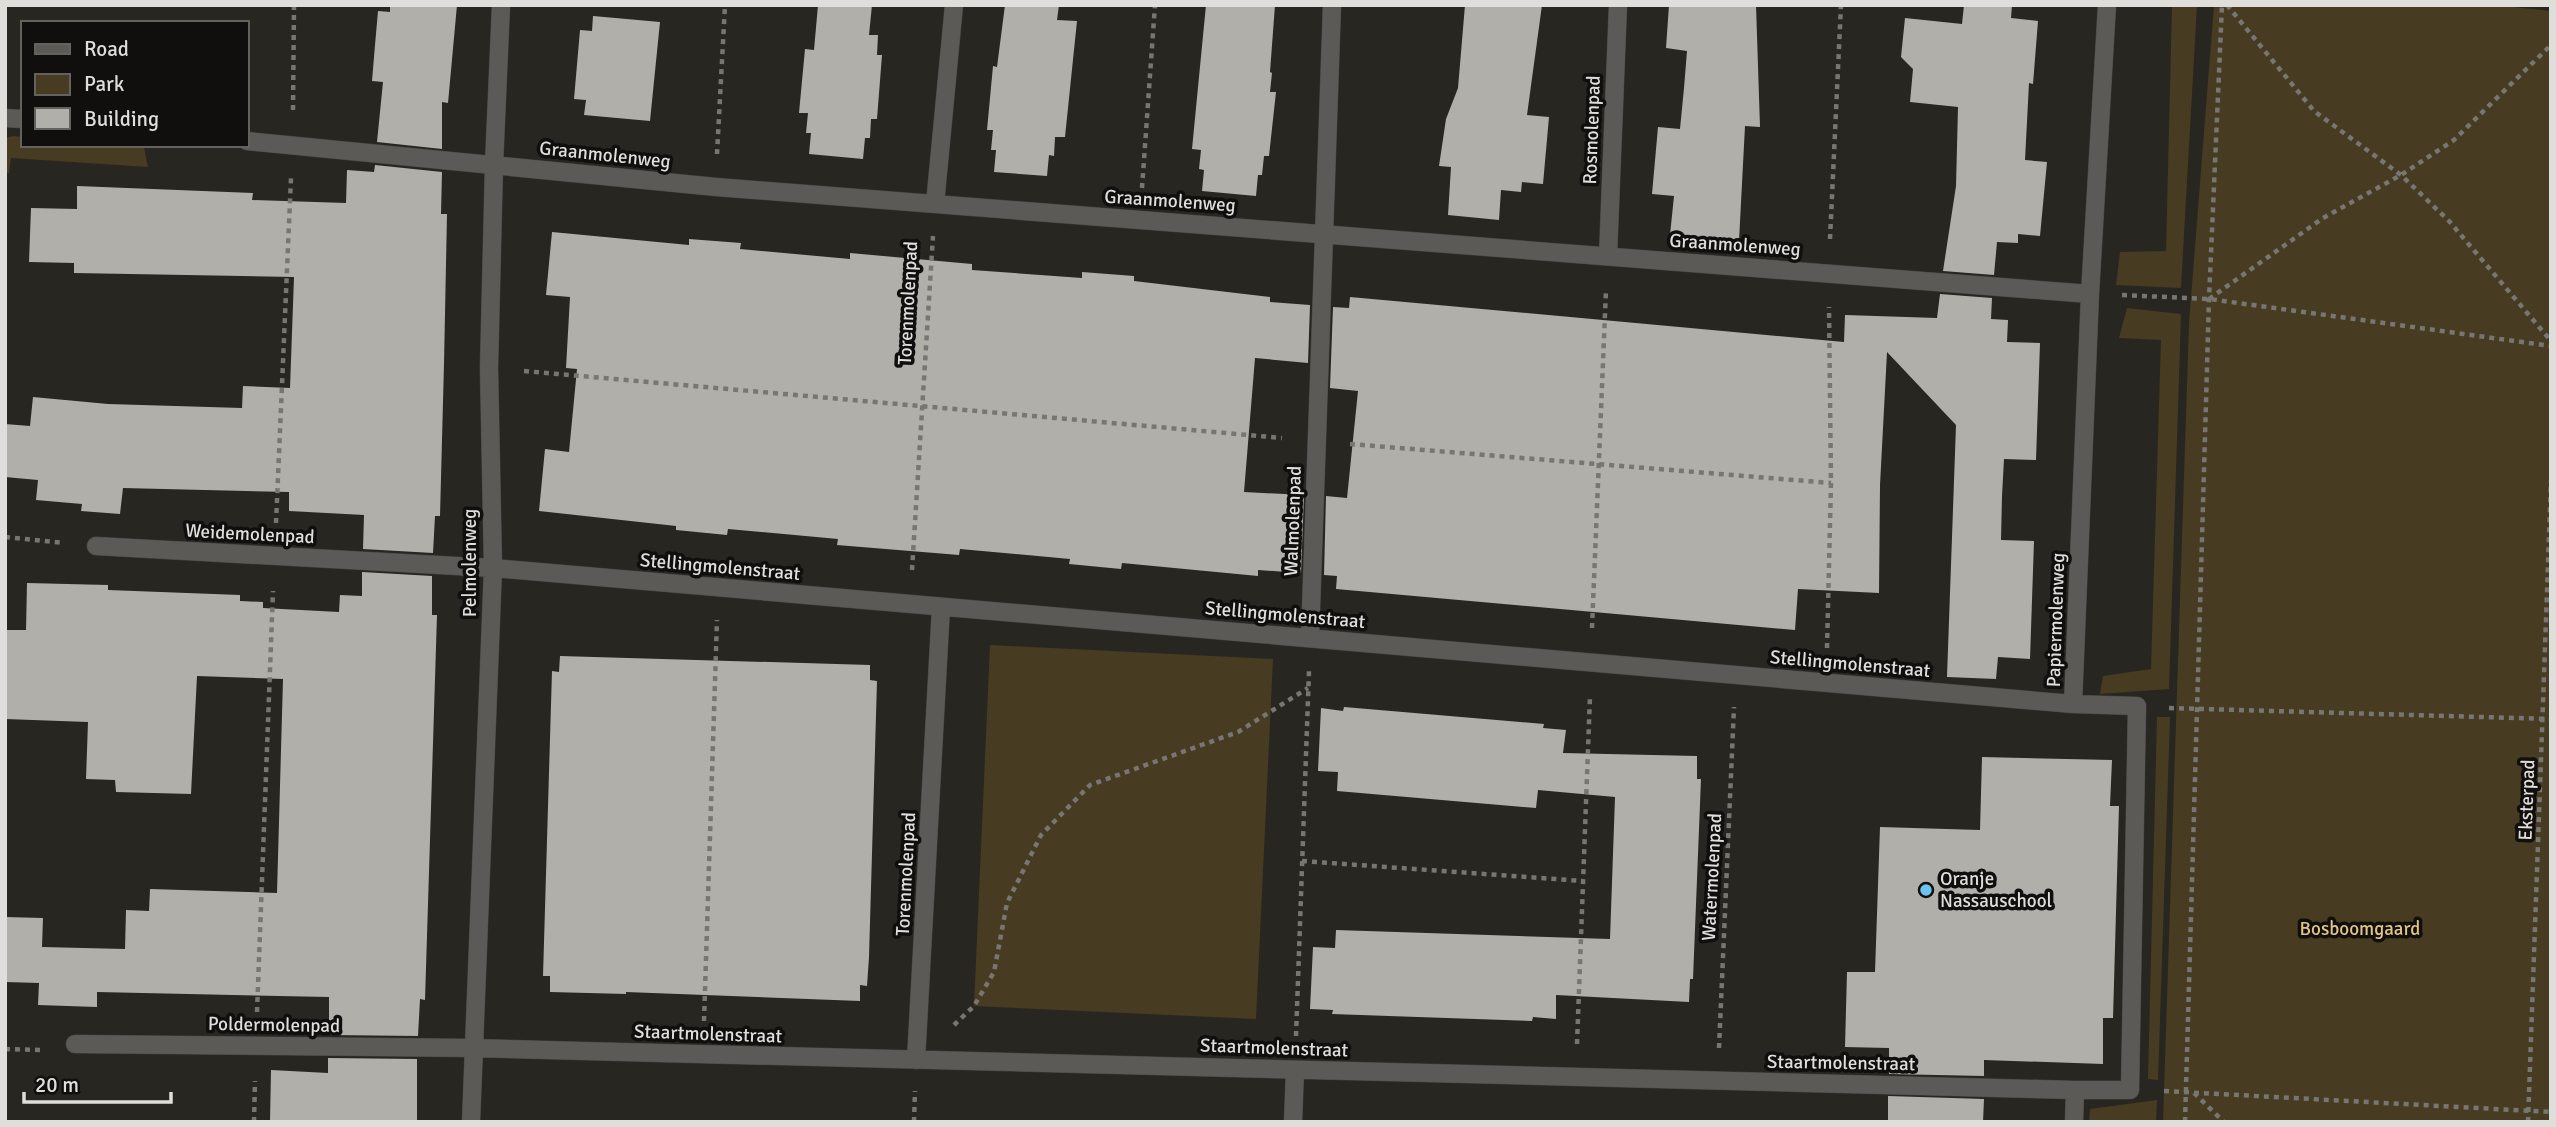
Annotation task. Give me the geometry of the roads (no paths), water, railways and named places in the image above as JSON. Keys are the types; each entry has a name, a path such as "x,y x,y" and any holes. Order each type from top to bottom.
{"street":[{"name":"Pelmolenweg","path":"471,1122 493,568 489,368 501,5"},
{"path":"935,204 954,5"},
{"name":"Walmolenpad","path":"1310,638 1332,5"},
{"name":"Rosmolenpad","path":"1608,256 1618,5"},
{"name":"Papiermolenweg","path":"2075,1090 2130,1090 2137,706 2073,704 2090,294 2107,5"},
{"name":"Graanmolenweg","path":"248,141 716,187 2090,294"},
{"name":"Weidemolenpad","path":"96,546 493,568"},
{"name":"Stellingmolenstraat","path":"493,568 2073,704"},
{"name":"Torenmolenpad","path":"916,1060 941,607"},
{"name":"Poldermolenpad","path":"75,1044 472,1048"},
{"name":"Staartmolenstraat","path":"472,1048 2075,1090"},
{"path":"1293,1122 1294,1070"},
{"path":"2074,1122 2075,1090"}],"place":[{"name":"Oranje Nassauschool","path":"1926,890"}],"park label":[{"name":"Bosboomgaard","path":"2360,929"}]}
